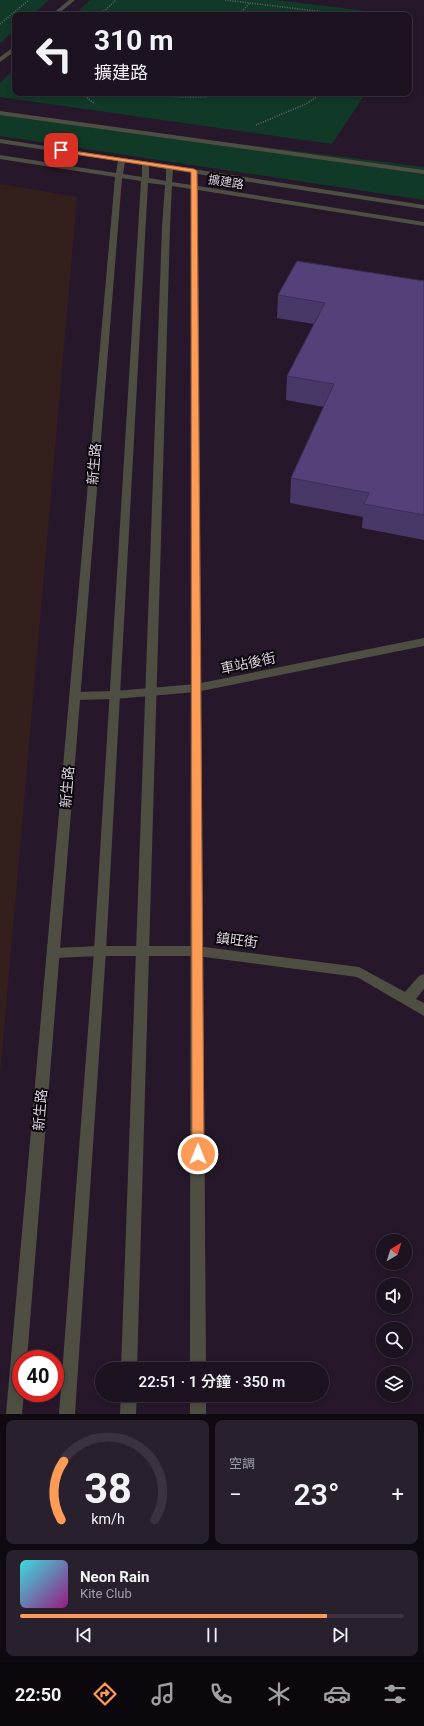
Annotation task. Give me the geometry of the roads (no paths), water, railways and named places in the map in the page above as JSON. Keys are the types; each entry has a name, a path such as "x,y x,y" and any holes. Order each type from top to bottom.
{"street":[{"path":"58,12 72,0"},
{"path":"0,60 12,50"},
{"path":"0,113 424,172"},
{"name":"擴建路","path":"0,141 424,207"},
{"name":"擴建路","path":"0,157 424,224"},
{"name":"新生路","path":"14,1414 119,176 122,160"},
{"path":"67,1414 100,951 146,163"},
{"path":"130,1362 168,184 170,167"},
{"path":"194,171 198,1362"},
{"name":"車站後街","path":"75,696 115,695 196,688 424,642"},
{"name":"鎮旺街","path":"54,953 100,951 197,952 359,972 424,1010"},
{"path":"408,1000 424,980"},
{"path":"128,1414 129,1402"},
{"path":"198,1402 198,1414"}]}
